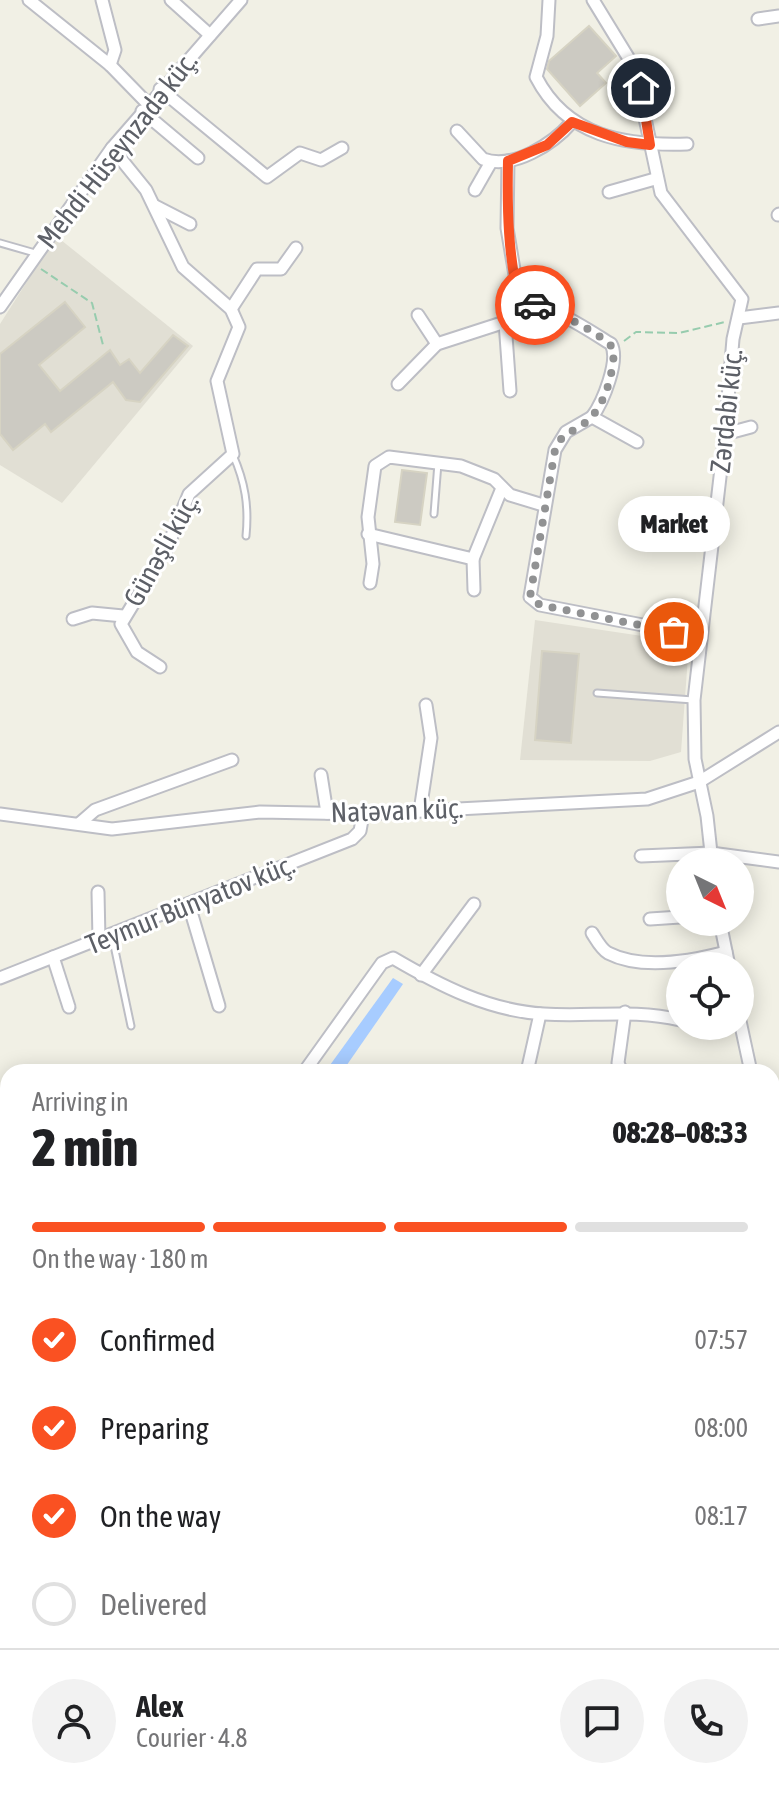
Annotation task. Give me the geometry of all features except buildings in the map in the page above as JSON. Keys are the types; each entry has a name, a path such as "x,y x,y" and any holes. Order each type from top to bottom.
{"street":[{"path":"29,0 110,65 145,108 198,158"},
{"path":"102,0 115,50 110,65"},
{"path":"171,0 210,35"},
{"name":"Mehdi Hüseynzadə küç.","path":"1,302 112,148 160,89 241,0"},
{"path":"549,0 547,36 536,77 556,109 572,122 627,142 687,144"},
{"name":"Zərdabi küç.","path":"593,0 634,67 655,179 672,209 737,290 743,306 733,339 694,700 693,748 709,848"},
{"path":"758,19 779,16"},
{"path":"160,89 267,177 273,176 300,153 321,160 342,148"},
{"path":"457,131 473,152 491,162 508,161 547,145 572,122"},
{"path":"112,148 134,171 155,206 183,267 231,309 239,327 217,381 233,454"},
{"path":"508,161 507,228 520,305"},
{"path":"475,190 491,162"},
{"path":"609,192 655,179"},
{"path":"155,206 190,224"},
{"path":"231,309 257,269 281,269 296,248"},
{"path":"398,384 437,344 505,322 520,305"},
{"path":"520,305 548,308 611,344 614,350 606,392 592,417 558,440 543,505 530,590 534,602 624,624 699,636"},
{"path":"739,318 779,313"},
{"path":"418,315 437,344"},
{"path":"505,322 510,391"},
{"path":"592,417 637,442"},
{"path":"725,434 751,427"},
{"name":"Günəşli küç.","path":"160,667 130,643 121,624 123,616 144,591 189,494 233,454"},
{"path":"370,583 373,564 368,534 375,466 380,459 389,457 438,462 480,472 510,495 543,505"},
{"path":"474,590 473,559 502,488"},
{"path":"368,534 473,559"},
{"path":"73,619 92,613 123,616"},
{"path":"420,811 431,738 426,705"},
{"name":"Natəvan küç.","path":"0,814 127,828 187,823 223,814 363,814 647,799 699,782 779,732"},
{"path":"80,823 95,810 232,760"},
{"path":"321,775 327,813"},
{"name":"Teymur Bünyatov küç.","path":"0,978 352,839 360,831 363,814"},
{"path":"641,856 666,857"},
{"path":"754,861 779,862"},
{"path":"98,892 99,940"},
{"path":"421,975 474,904"},
{"path":"189,905 219,1006"},
{"path":"650,919 666,918"},
{"path":"592,933 607,953 666,962"},
{"path":"723,936 726,952"},
{"path":"53,957 69,1007"},
{"path":"310,1064 382,963 393,958 465,995 540,1014 625,1012 666,1018"},
{"path":"618,1064 625,1012"},
{"path":"529,1064 540,1014"},
{"path":"744,1040 749,1064"}],"lane":[{"path":"0,243 32,257"},
{"path":"233,454 247,498 246,536"},
{"path":"434,514 438,462"},
{"path":"597,693 694,700"},
{"path":"112,936 131,1026"}],"path":[{"path":"32,257 92,303 103,345"},
{"path":"614,350 636,332 692,331 739,318"}],"shaded area":[{"path":"56,236 193,346 62,503 0,465 0,324"},
{"path":"535,620 689,643 681,752 650,761 520,760"}],"water":[{"path":"393,978 403,984 348,1064 331,1064"}],"way so far":[{"path":"535,305 548,308 611,344 614,358 606,392 598,409 587,422 566,432 558,440 543,505 530,597 540,605 674,632"}],"place":[{"name":"Market","path":"674,632"}],"route":[{"path":"535,305 520,305 512,273 507,228 508,161 547,145 572,122 627,142 650,145 641,88"}]}
